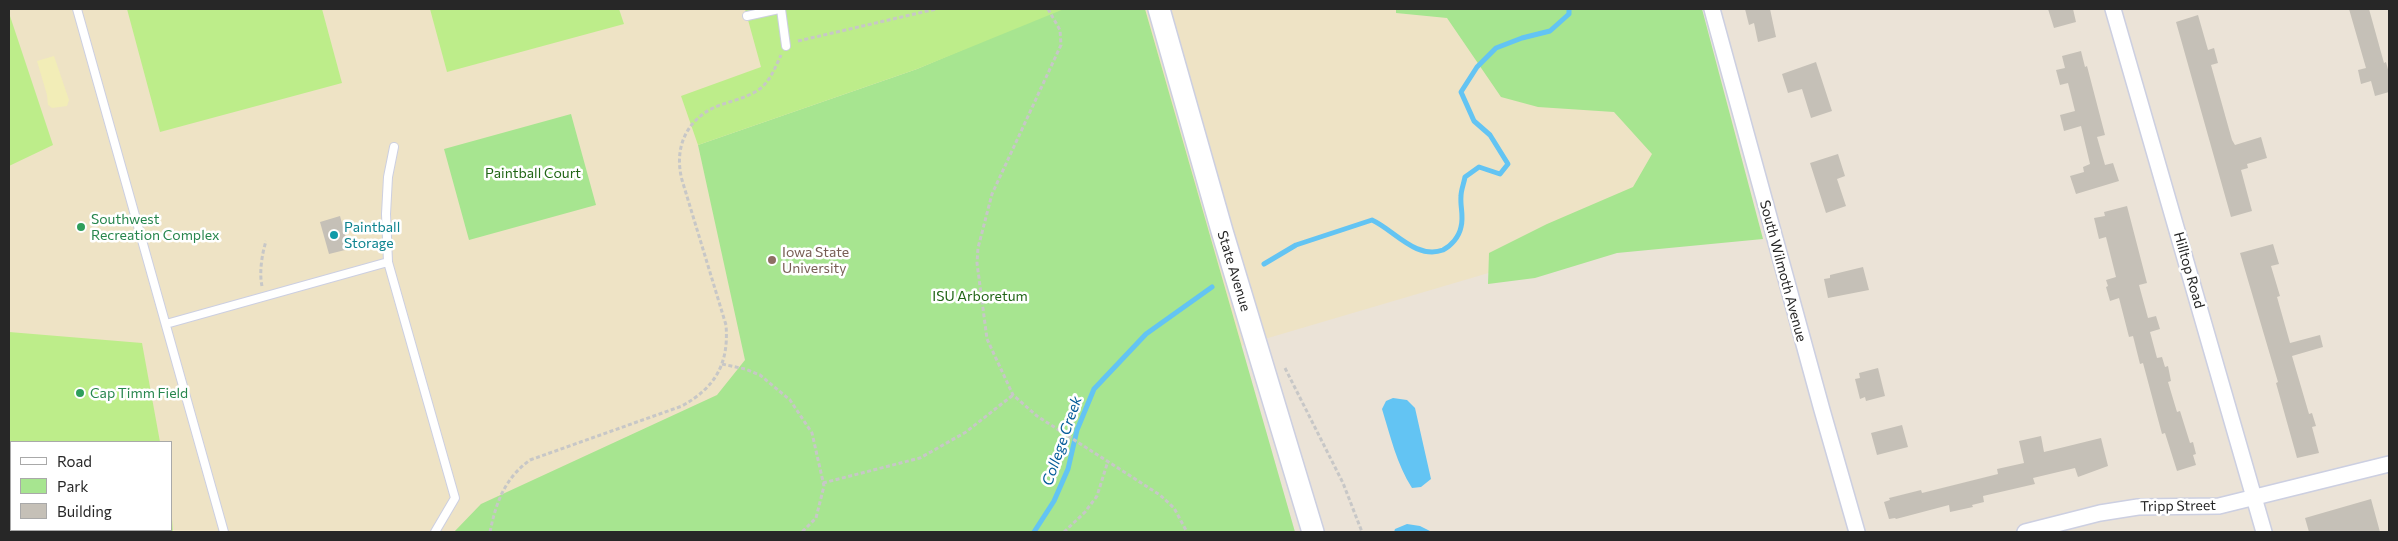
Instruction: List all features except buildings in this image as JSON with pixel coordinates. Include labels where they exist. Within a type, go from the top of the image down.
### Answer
[{"type":"street","name":"State Avenue","points":[[1159,9],[1222,231],[1313,532]]},
{"type":"street","name":"South Wilmoth Avenue","points":[[1712,9],[1803,344],[1858,532]]},
{"type":"street","name":"Hilltop Road","points":[[2113,9],[2264,532]]},
{"type":"street","name":"Tripp Street","points":[[2025,532],[2100,513],[2138,507],[2218,506],[2254,499],[2389,464]]},
{"type":"lane","points":[[77,9],[166,324],[184,396],[224,532]]},
{"type":"lane","points":[[747,16],[780,9],[786,46]]},
{"type":"lane","points":[[394,147],[388,177],[386,214],[388,262],[455,498],[435,532]]},
{"type":"lane","points":[[166,324],[388,262]]},
{"type":"path","points":[[490,532],[505,485],[526,463],[545,454],[682,406],[703,392],[718,373],[726,349],[726,324],[682,180],[678,156],[680,146],[690,126],[698,118],[716,107],[751,94],[761,88],[774,71],[786,46],[831,32],[936,9]]},
{"type":"path","points":[[1048,9],[1060,30],[1061,45],[992,194],[978,248],[976,262],[987,338],[1013,395],[1037,416],[1160,495],[1174,508],[1186,532]]},
{"type":"path","points":[[265,296],[259,272],[263,263],[266,241]]},
{"type":"path","points":[[722,364],[745,369],[760,376],[790,400],[812,433],[823,483],[816,518],[802,532]]},
{"type":"path","points":[[1284,365],[1343,483],[1362,532]]},
{"type":"path","points":[[823,483],[920,458],[966,432],[1013,395]]},
{"type":"path","points":[[1064,532],[1085,512],[1097,496],[1108,461]]},
{"type":"shaded area","name":"Iowa State University","points":[[9,9],[1701,9],[1746,197],[1241,346],[1295,532],[9,532]]},
{"type":"green space","points":[[127,9],[322,9],[342,83],[160,132]]},
{"type":"green space","points":[[430,9],[619,9],[624,24],[447,72]]},
{"type":"green space","points":[[745,9],[1064,9],[917,69],[698,145],[681,96],[761,67]]},
{"type":"green space","name":"ISU Arboretum","points":[[1059,9],[1145,9],[1295,532],[454,532],[481,504],[717,395],[745,360],[698,145],[917,69]]},
{"type":"green space","points":[[1396,9],[1702,9],[1763,239],[1617,253],[1535,278],[1488,284],[1489,253],[1547,224],[1633,187],[1652,154],[1614,112],[1538,107],[1501,97],[1447,18],[1396,13]]},
{"type":"green space","points":[[9,13],[53,145],[9,166]]},
{"type":"green space","name":"Paintball Court","points":[[571,114],[596,205],[469,240],[444,149]]},
{"type":"green space","name":"Cap Timm Field","points":[[9,332],[142,343],[160,441],[10,441],[10,531],[172,531],[172,518],[173,532],[9,532]]},
{"type":"sand","points":[[54,56],[69,100],[67,106],[52,108],[48,105],[37,61]]},
{"type":"water","points":[[1393,398],[1407,400],[1415,408],[1431,479],[1421,487],[1412,488],[1402,470],[1391,439],[1382,409],[1386,401]]},
{"type":"water","points":[[1407,524],[1420,526],[1432,532],[1394,532],[1395,529]]},
{"type":"waterway","name":"College Creek","points":[[1264,264],[1296,245],[1372,220],[1414,248],[1433,252],[1443,250],[1449,246],[1457,238],[1461,227],[1461,194],[1465,177],[1479,167],[1500,174],[1508,164],[1490,135],[1474,121],[1461,92],[1477,67],[1496,48],[1522,38],[1550,31],[1569,14],[1569,9]]},
{"type":"waterway","name":"College Creek","points":[[1034,532],[1054,501],[1068,469],[1077,430],[1094,389],[1146,334],[1212,287]]},
{"type":"place","name":"Southwest Recreation Complex","points":[[81,227]]},
{"type":"place","name":"Paintball Storage","points":[[334,235]]},
{"type":"place","name":"Iowa State University","points":[[772,260]]},
{"type":"place","name":"Cap Timm Field","points":[[80,393]]}]
